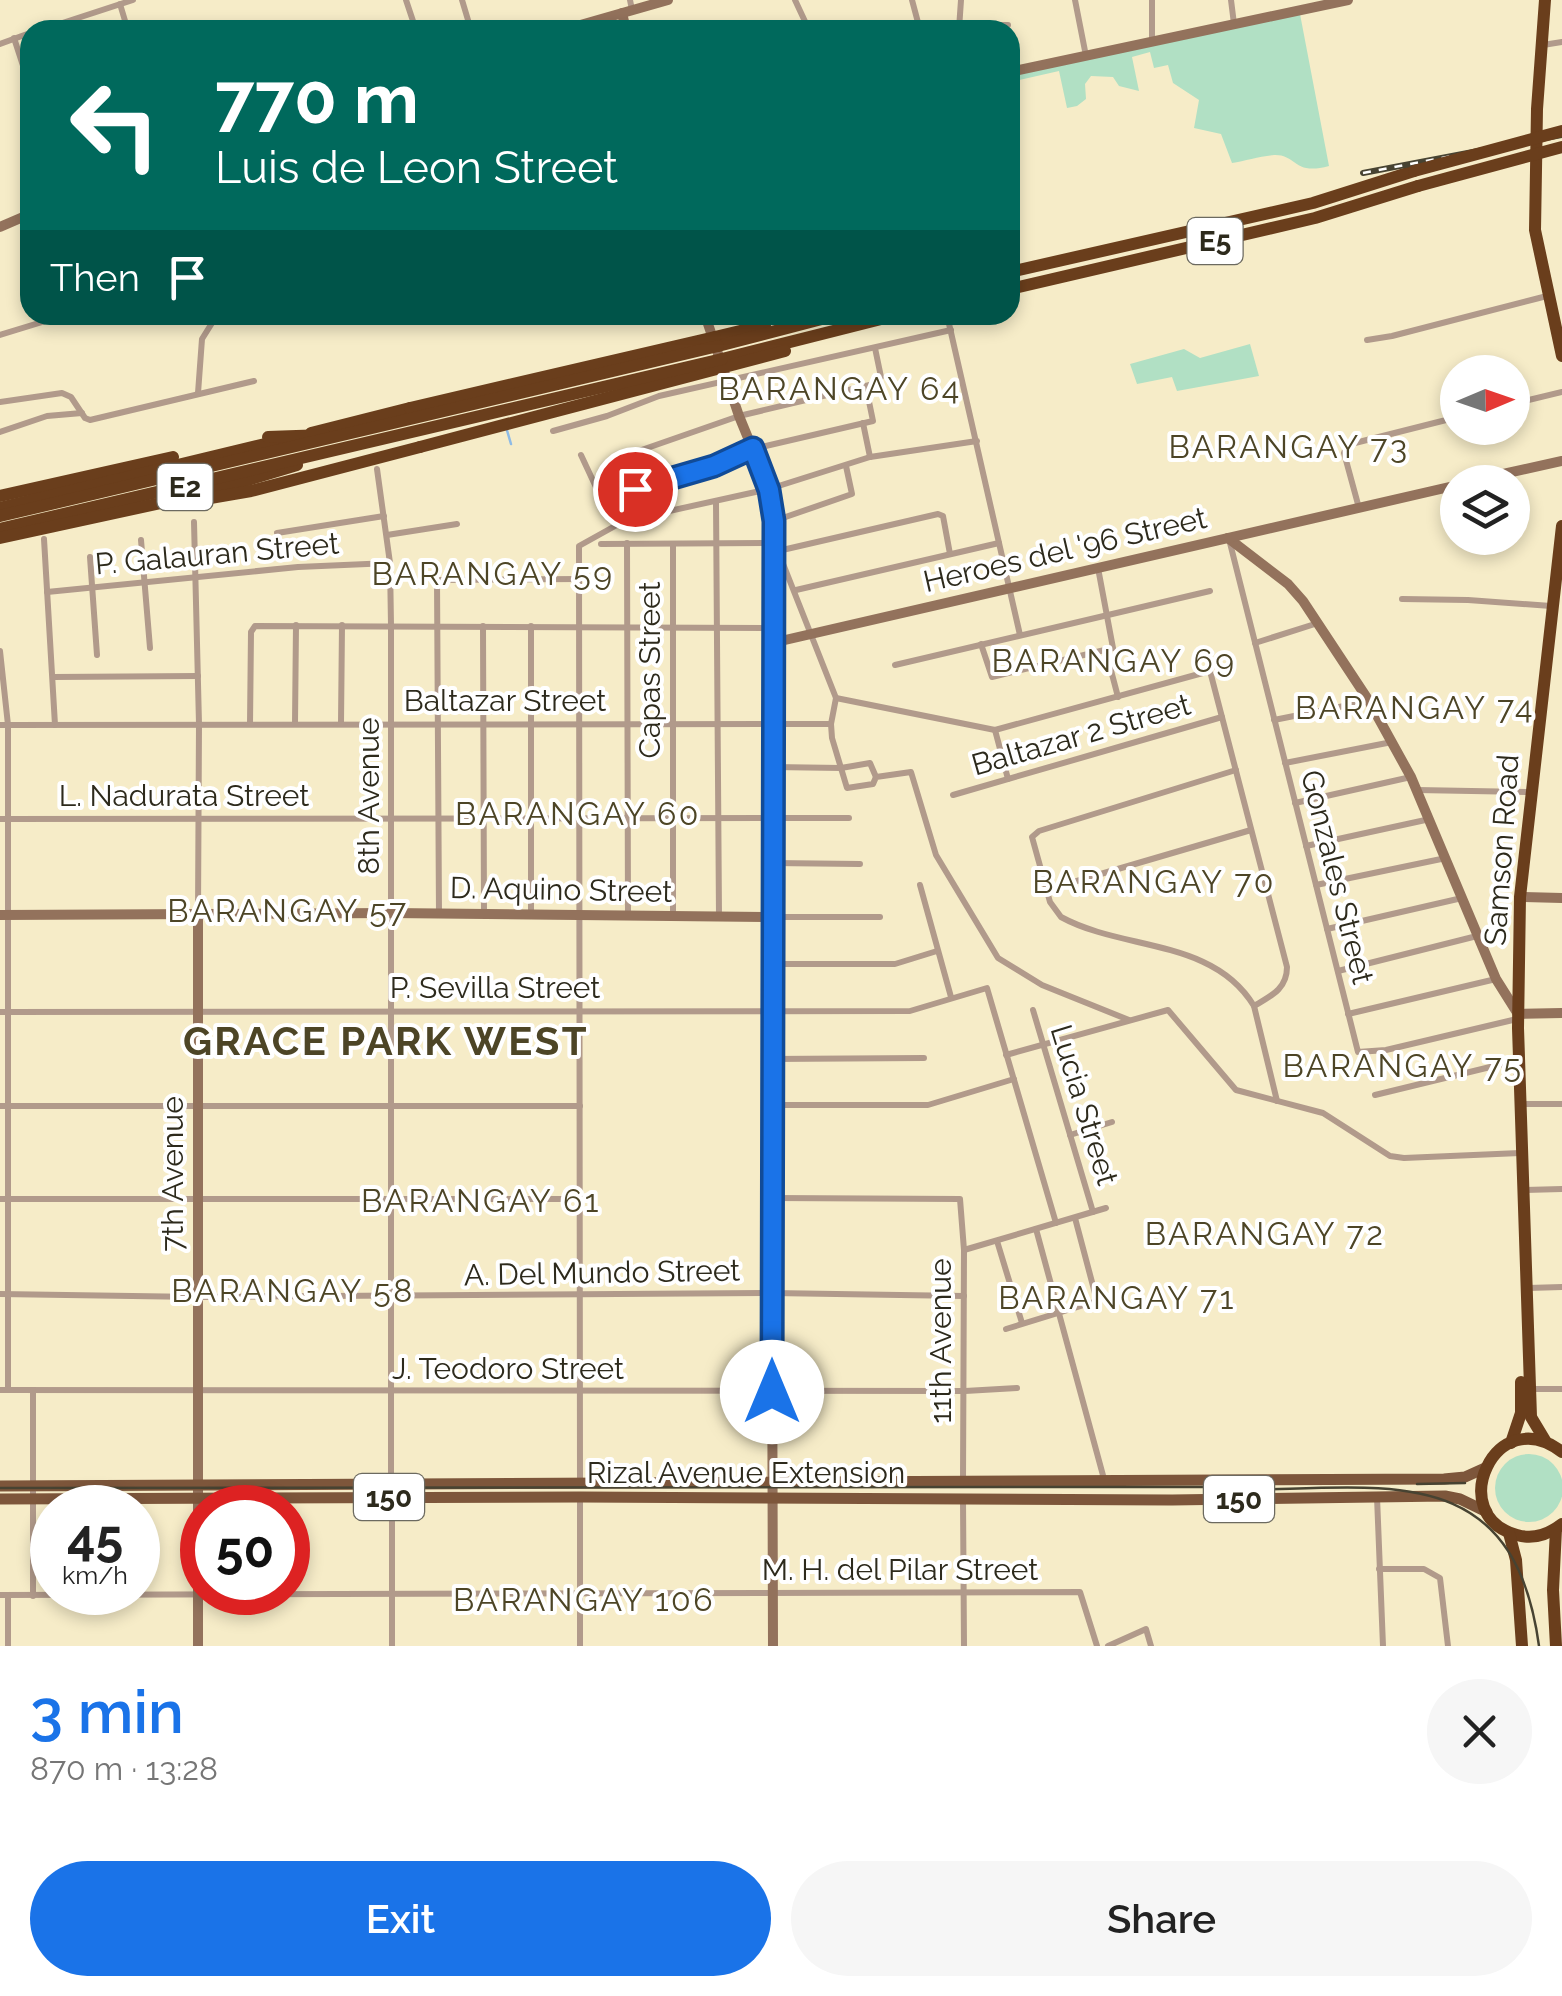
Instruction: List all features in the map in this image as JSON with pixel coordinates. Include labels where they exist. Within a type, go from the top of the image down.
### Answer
[{"type":"highway","points":[[1544,0],[1534,208],[1538,254],[1562,356]]},
{"type":"highway","name":"E5","points":[[1020,270],[1313,203],[1461,156],[1562,131]]},
{"type":"highway","name":"E5","points":[[1020,287],[1315,218],[1465,171],[1562,147]]},
{"type":"highway","points":[[2,507],[769,325]]},
{"type":"highway","points":[[3,533],[204,494],[368,437],[799,325]]},
{"type":"highway","points":[[2,507],[268,436],[368,437],[854,325]]},
{"type":"highway","points":[[3,533],[250,491],[630,394],[871,325]]},
{"type":"highway","name":"E2","points":[[2,507],[368,437]]},
{"type":"highway","points":[[2,507],[3,533]]},
{"type":"highway","name":"Samson Road","points":[[1546,1442],[1531,1418],[1518,1016],[1520,897],[1562,526]]},
{"type":"highway","name":"Samson Road","points":[[1511,1443],[1521,1413],[1519,1189],[1524,1184]]},
{"type":"highway","points":[[1556,1646],[1553,1590],[1559,1527],[1534,1537],[1510,1533],[1487,1512],[1481,1490],[1485,1468],[1496,1453],[1511,1443],[1527,1439],[1546,1442],[1562,1452]]},
{"type":"highway","points":[[1510,1533],[1516,1560],[1522,1646]]},
{"type":"main road","name":"Rizal Avenue Extension","points":[[310,1490],[580,1490],[773,1482],[1444,1480],[1465,1478],[1485,1468]]},
{"type":"main road","name":"Rizal Avenue Extension","points":[[0,1486],[30,1492]]},
{"type":"main road","name":"Rizal Avenue Extension","points":[[580,1490],[773,1499],[1454,1497],[1487,1512]]},
{"type":"main road","name":"Rizal Avenue Extension","points":[[0,1499],[30,1492]]},
{"type":"street","points":[[72,20],[133,0]]},
{"type":"street","points":[[593,20],[668,0]]},
{"type":"street","points":[[1075,0],[1086,56]]},
{"type":"street","points":[[1152,0],[1152,42]]},
{"type":"street","points":[[1231,0],[1234,24]]},
{"type":"street","points":[[1020,70],[1234,24],[1285,6],[1348,0]]},
{"type":"street","points":[[120,4],[125,20]]},
{"type":"street","points":[[0,44],[20,36]]},
{"type":"street","points":[[14,38],[20,52]]},
{"type":"street","points":[[1541,45],[1562,42]]},
{"type":"street","points":[[1367,340],[1548,295]]},
{"type":"street","points":[[0,335],[32,325]]},
{"type":"street","points":[[198,393],[202,339],[210,325]]},
{"type":"street","points":[[708,325],[769,490],[774,521],[774,1646]]},
{"type":"street","points":[[950,325],[1020,635]]},
{"type":"street","points":[[553,431],[659,396],[951,330]]},
{"type":"street","points":[[630,454],[739,416],[866,387],[880,380],[875,348]]},
{"type":"street","points":[[0,432],[47,416],[106,416],[254,382]]},
{"type":"street","points":[[635,489],[714,466],[753,448],[874,419],[866,387]]},
{"type":"street","points":[[1530,400],[1562,392]]},
{"type":"street","points":[[0,402],[62,393],[71,397],[83,415]]},
{"type":"street","points":[[1359,508],[1344,453],[1347,445],[1440,422]]},
{"type":"street","points":[[864,423],[870,457]]},
{"type":"street","points":[[580,1646],[579,546],[624,520],[769,490],[870,457],[977,441]]},
{"type":"street","points":[[580,456],[602,500],[624,520]]},
{"type":"street","points":[[1530,468],[1562,461]]},
{"type":"street","points":[[774,521],[852,494],[846,466]]},
{"type":"street","name":"8th Avenue","points":[[376,469],[390,562],[391,626],[392,1646]]},
{"type":"street","points":[[1228,538],[1440,489]]},
{"type":"street","points":[[716,502],[719,916]]},
{"type":"street","points":[[602,544],[716,544],[775,549],[938,514],[943,516],[950,554]]},
{"type":"street","points":[[277,534],[384,516]]},
{"type":"street","name":"7th Avenue","points":[[194,522],[199,724],[198,1485]]},
{"type":"street","points":[[387,535],[457,524]]},
{"type":"street","name":"Heroes del '96 Street","points":[[772,642],[1228,538],[1288,584],[1369,701],[1411,777],[1496,979],[1518,1016]]},
{"type":"street","name":"Gonzales Street","points":[[1228,538],[1360,1053],[1518,1016]]},
{"type":"street","points":[[44,539],[56,725]]},
{"type":"street","points":[[141,540],[150,648]]},
{"type":"street","points":[[627,543],[628,916]]},
{"type":"street","points":[[796,590],[998,543]]},
{"type":"street","name":"Capas Street","points":[[673,544],[674,916]]},
{"type":"street","points":[[772,767],[840,768],[870,764],[876,777],[873,784],[848,789],[840,768],[831,724],[836,698],[796,590],[775,549]]},
{"type":"street","points":[[90,558],[97,655]]},
{"type":"street","name":"P. Galauran Street","points":[[48,592],[298,567],[390,562]]},
{"type":"street","points":[[981,644],[992,677],[1114,646],[1098,568]]},
{"type":"street","points":[[438,914],[438,579],[579,580]]},
{"type":"street","points":[[895,665],[1210,590]]},
{"type":"street","points":[[1402,600],[1550,606]]},
{"type":"street","points":[[1255,642],[1318,623]]},
{"type":"street","points":[[294,724],[296,625]]},
{"type":"street","points":[[341,723],[342,625]]},
{"type":"street","points":[[483,626],[484,914]]},
{"type":"street","points":[[531,626],[532,915]]},
{"type":"street","points":[[250,724],[252,628],[772,628]]},
{"type":"street","points":[[0,652],[4,725],[4,1390]]},
{"type":"street","points":[[1108,659],[1118,697]]},
{"type":"street","points":[[836,698],[999,730],[1210,671],[1287,976],[1277,992],[1254,1006]]},
{"type":"street","points":[[52,677],[198,676]]},
{"type":"street","points":[[1274,720],[1369,701]]},
{"type":"street","name":"Baltazar 2 Street","points":[[952,796],[1222,717]]},
{"type":"street","name":"Baltazar Street","points":[[4,725],[831,724]]},
{"type":"street","points":[[999,730],[1008,779]]},
{"type":"street","points":[[1285,763],[1392,742]]},
{"type":"street","points":[[1236,770],[1034,834],[1034,846],[1054,910],[1070,922],[1194,958],[1234,982],[1254,1006],[1277,1101]]},
{"type":"street","points":[[876,777],[908,771],[912,774],[936,855],[998,958],[1042,985],[1129,1020]]},
{"type":"street","points":[[1296,803],[1411,777]]},
{"type":"street","points":[[1417,790],[1530,792]]},
{"type":"street","name":"L. Nadurata Street","points":[[4,819],[848,818]]},
{"type":"street","points":[[1306,846],[1430,819]]},
{"type":"street","points":[[1046,890],[1252,830]]},
{"type":"street","points":[[1316,885],[1446,858]]},
{"type":"street","points":[[772,863],[860,864]]},
{"type":"street","points":[[920,884],[951,997]]},
{"type":"street","points":[[1520,897],[1562,898]]},
{"type":"street","points":[[1327,928],[1463,898]]},
{"type":"street","name":"D. Aquino Street","points":[[4,915],[880,917]]},
{"type":"street","points":[[1338,971],[1479,936]]},
{"type":"street","points":[[772,964],[895,964],[937,952]]},
{"type":"street","points":[[1348,1014],[1496,979]]},
{"type":"street","name":"P. Sevilla Street","points":[[4,1012],[910,1011],[986,988],[1006,1055]]},
{"type":"street","name":"Lucia Street","points":[[1032,1010],[1093,1212]]},
{"type":"street","points":[[1056,1223],[1006,1055],[1162,1010],[1173,1012],[1236,1090],[1330,1115],[1396,1157],[1521,1153]]},
{"type":"street","points":[[1518,1016],[1562,1013]]},
{"type":"street","points":[[772,1059],[924,1058]]},
{"type":"street","points":[[1375,1095],[1519,1060]]},
{"type":"street","points":[[772,1105],[928,1105],[1014,1079]]},
{"type":"street","points":[[1520,1104],[1562,1104]]},
{"type":"street","points":[[4,1106],[580,1106]]},
{"type":"street","points":[[1070,1134],[1112,1122]]},
{"type":"street","points":[[1524,1184],[1562,1190]]},
{"type":"street","name":"11th Avenue","points":[[772,1198],[960,1200],[964,1250],[963,1482]]},
{"type":"street","points":[[4,1199],[580,1199]]},
{"type":"street","points":[[964,1250],[1106,1208]]},
{"type":"street","name":"Lucia Street","points":[[1006,1329],[1092,1304],[1097,1297],[1075,1218]]},
{"type":"street","points":[[1036,1229],[1104,1480]]},
{"type":"street","points":[[997,1241],[1022,1323]]},
{"type":"street","points":[[1528,1288],[1562,1287]]},
{"type":"street","name":"A. Del Mundo Street","points":[[4,1294],[964,1296]]},
{"type":"street","name":"J. Teodoro Street","points":[[4,1390],[772,1392],[1017,1388]]},
{"type":"street","points":[[1530,1390],[1562,1389]]},
{"type":"street","points":[[31,1485],[33,1390]]},
{"type":"street","points":[[1376,1496],[1383,1646]]},
{"type":"street","points":[[963,1499],[964,1646]]},
{"type":"street","points":[[1379,1569],[1424,1568],[1440,1578],[1448,1646]]},
{"type":"street","name":"M. H. del Pilar Street","points":[[310,1594],[1080,1592],[1097,1646]]},
{"type":"street","points":[[4,1596],[8,1646]]},
{"type":"street","name":"M. H. del Pilar Street","points":[[4,1596],[30,1596]]},
{"type":"street","name":"7th Avenue","points":[[198,1615],[198,1646]]},
{"type":"street","points":[[1108,1646],[1146,1629],[1150,1646]]},
{"type":"green space","points":[[1300,14],[1329,166],[1302,167],[1274,155],[1232,163],[1221,134],[1194,128],[1199,100],[1173,83],[1168,65],[1154,68],[1150,52],[1132,57],[1139,91],[1119,86],[1113,77],[1091,76],[1085,84],[1086,99],[1067,108],[1059,71],[1020,80],[1020,72]]},
{"type":"green space","points":[[1250,344],[1259,376],[1177,391],[1172,377],[1137,384],[1130,364],[1184,349],[1200,358]]},
{"type":"green space","points":[[1529,1454],[1542,1456],[1553,1464],[1561,1475],[1561,1501],[1553,1512],[1542,1520],[1529,1522],[1516,1520],[1505,1512],[1497,1501],[1495,1488],[1497,1475],[1505,1464],[1516,1456]]},
{"type":"waterway","points":[[506,427],[511,444]]},
{"type":"tram line","points":[[1417,1484],[1465,1483]]},
{"type":"tram line","points":[[0,1488],[1393,1489],[1436,1498],[1472,1514],[1502,1543],[1525,1586],[1539,1646]]},
{"type":"railway","points":[[1363,173],[1562,135]]},
{"type":"district","name":"BARANGAY 64","points":[[840,389]]},
{"type":"district","name":"BARANGAY 73","points":[[1289,447]]},
{"type":"district","name":"BARANGAY 59","points":[[493,574]]},
{"type":"district","name":"BARANGAY 69","points":[[1114,661]]},
{"type":"district","name":"BARANGAY 74","points":[[1415,708]]},
{"type":"district","name":"BARANGAY 60","points":[[578,814]]},
{"type":"district","name":"BARANGAY 70","points":[[1154,882]]},
{"type":"district","name":"BARANGAY 57","points":[[288,911]]},
{"type":"district","name":"GRACE PARK WEST","points":[[386,1041]]},
{"type":"district","name":"BARANGAY 75","points":[[1403,1066]]},
{"type":"district","name":"BARANGAY 61","points":[[481,1201]]},
{"type":"district","name":"BARANGAY 72","points":[[1265,1234]]},
{"type":"district","name":"BARANGAY 58","points":[[293,1291]]},
{"type":"district","name":"BARANGAY 71","points":[[1117,1298]]},
{"type":"district","name":"BARANGAY 106","points":[[584,1600]]},
{"type":"route","points":[[635,489],[714,466],[753,448],[769,490],[774,521],[772,1392]]}]
